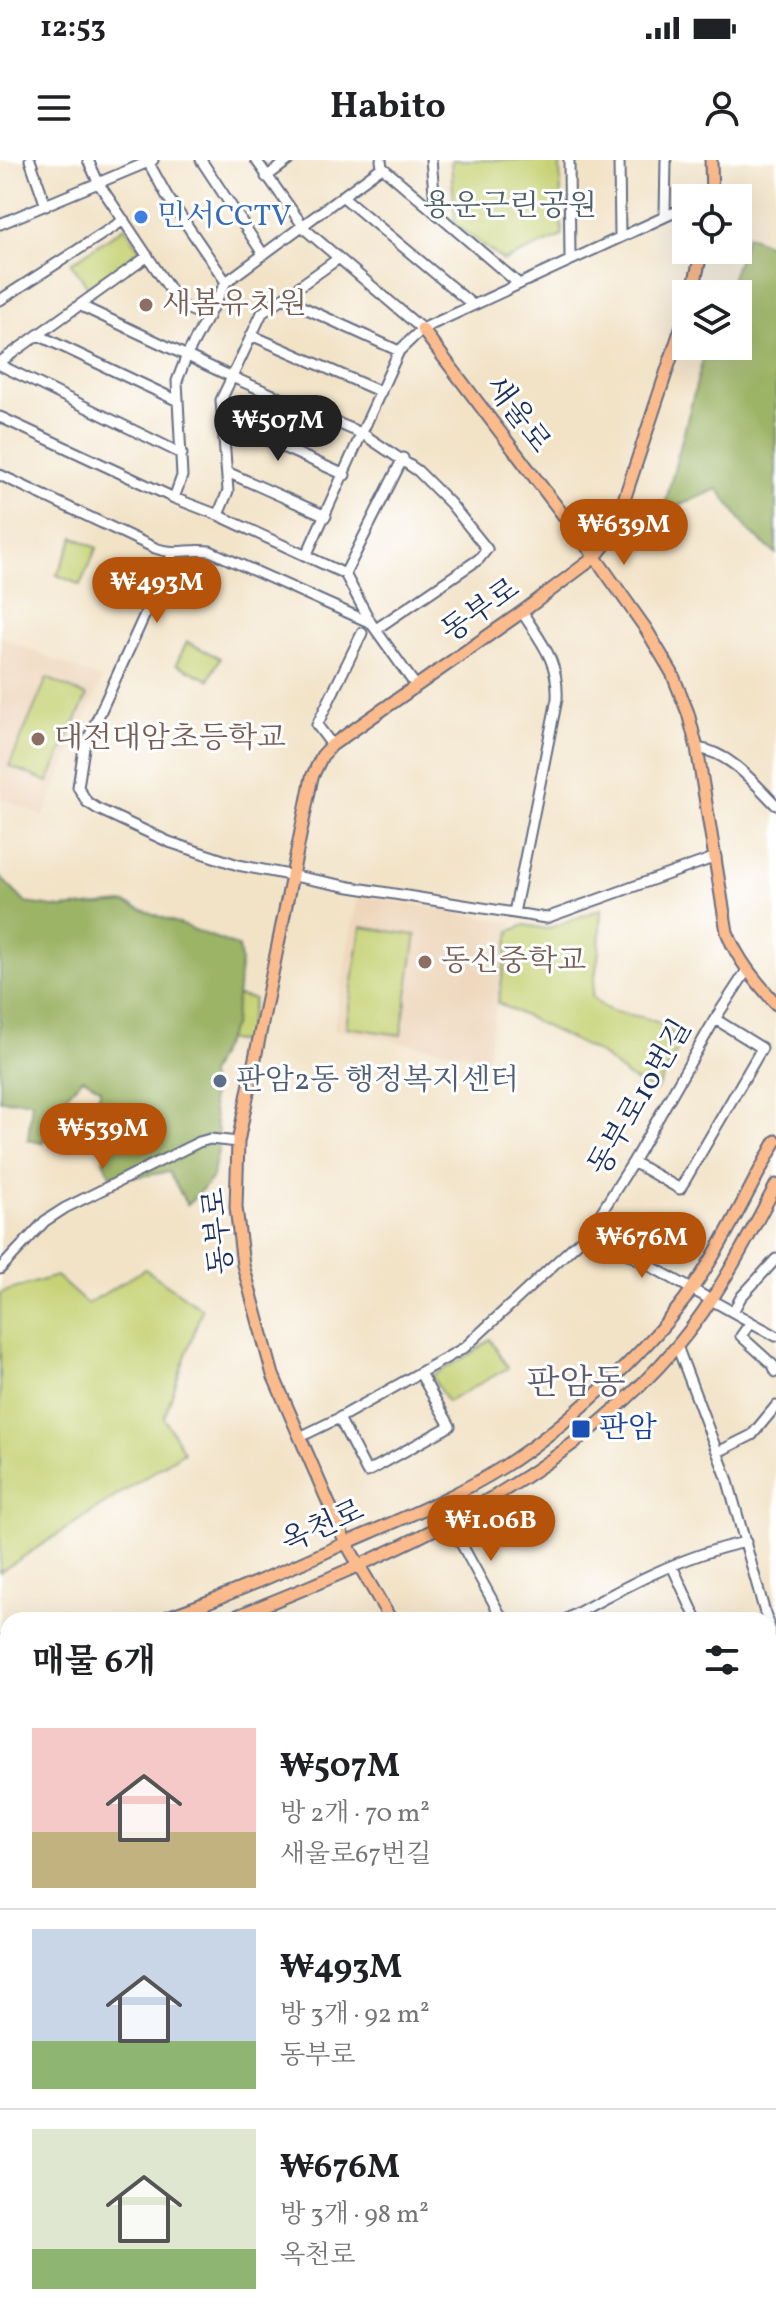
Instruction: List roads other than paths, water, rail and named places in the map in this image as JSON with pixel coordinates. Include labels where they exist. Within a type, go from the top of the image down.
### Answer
[{"type":"main road","points":[[711,160],[712,184]]},
{"type":"main road","name":"새울로","points":[[422,329],[595,557],[646,629],[672,673],[688,713],[697,748],[727,932],[747,970],[776,1004]]},
{"type":"main road","name":"동부로","points":[[386,1612],[346,1543],[273,1375],[243,1265],[236,1207],[238,1142],[312,777],[322,756],[332,745],[595,557],[612,536],[672,355]]},
{"type":"main road","name":"옥천로","points":[[180,1612],[252,1585],[447,1498],[503,1467],[565,1422],[619,1371],[691,1289],[710,1261],[776,1141]]},
{"type":"main road","name":"옥천로","points":[[247,1612],[450,1523],[497,1497],[551,1461],[619,1405],[677,1346],[711,1301],[776,1185]]},
{"type":"street","points":[[30,160],[46,206]]},
{"type":"street","points":[[88,160],[99,184],[181,306],[208,317]]},
{"type":"street","points":[[201,160],[263,254]]},
{"type":"street","name":"새울로","points":[[256,160],[302,225],[422,329]]},
{"type":"street","points":[[266,177],[289,160]]},
{"type":"street","points":[[431,160],[436,213]]},
{"type":"street","points":[[569,160],[570,260]]},
{"type":"street","points":[[619,160],[620,236]]},
{"type":"street","points":[[665,215],[666,160]]},
{"type":"street","points":[[0,224],[149,161],[167,196],[226,282]]},
{"type":"street","points":[[174,498],[182,476],[177,381],[187,355],[226,282],[382,164],[519,284]]},
{"type":"street","points":[[342,196],[473,305]]},
{"type":"street","points":[[306,556],[399,351],[422,329],[672,212]]},
{"type":"street","points":[[0,300],[124,220]]},
{"type":"street","points":[[148,256],[0,363],[182,454]]},
{"type":"street","points":[[218,515],[228,491],[221,400],[251,335],[262,313],[339,258]]},
{"type":"street","points":[[283,298],[399,351]]},
{"type":"street","points":[[79,305],[363,434],[403,458],[450,503],[487,549],[479,559],[374,626]]},
{"type":"street","points":[[38,335],[176,400]]},
{"type":"street","points":[[251,335],[381,392]]},
{"type":"street","points":[[0,417],[345,574],[374,626],[416,686]]},
{"type":"street","points":[[224,421],[345,475]]},
{"type":"street","points":[[345,574],[403,458]]},
{"type":"street","points":[[227,472],[326,516]]},
{"type":"street","points":[[0,475],[110,529],[172,555],[191,549],[210,551],[374,626]]},
{"type":"street","points":[[172,555],[112,682],[80,763],[78,787],[87,802],[169,842],[238,865],[546,918],[716,857]]},
{"type":"street","points":[[514,913],[557,699],[558,677],[551,657],[522,612]]},
{"type":"street","points":[[332,745],[317,725],[362,633]]},
{"type":"street","points":[[697,748],[709,750],[740,769],[776,805]]},
{"type":"street","name":"동부로10번길","points":[[300,1437],[464,1348],[589,1232],[747,970]]},
{"type":"street","points":[[633,1162],[680,1189],[762,1048],[715,1019]]},
{"type":"street","points":[[0,1269],[45,1221],[65,1208],[199,1142],[210,1139],[238,1142]]},
{"type":"street","points":[[589,1232],[776,1336]]},
{"type":"street","points":[[733,1312],[741,1297],[776,1259]]},
{"type":"street","points":[[751,1322],[741,1336],[773,1365],[776,1372]]},
{"type":"street","points":[[677,1346],[718,1452],[766,1612]]},
{"type":"street","points":[[339,1418],[367,1472],[450,1426],[420,1373]]},
{"type":"street","points":[[718,1452],[752,1435],[776,1406]]},
{"type":"street","points":[[450,1523],[499,1612]]},
{"type":"street","points":[[581,1612],[672,1566],[719,1548],[746,1542]]},
{"type":"street","points":[[672,1566],[693,1612]]},
{"type":"street","points":[[259,1607],[261,1612]]},
{"type":"place","name":"민서CCTV","points":[[141,217]]},
{"type":"place","name":"새봄유치원","points":[[146,305]]},
{"type":"place","name":"대전대암초등학교","points":[[38,739]]},
{"type":"place","name":"동신중학교","points":[[425,962]]},
{"type":"place","name":"판암2동 행정복지센터","points":[[220,1081]]},
{"type":"place","name":"판암","points":[[581,1429]]},
{"type":"district","name":"판암동","points":[[576,1384]]},
{"type":"park label","name":"용운근린공원","points":[[510,207]]}]
